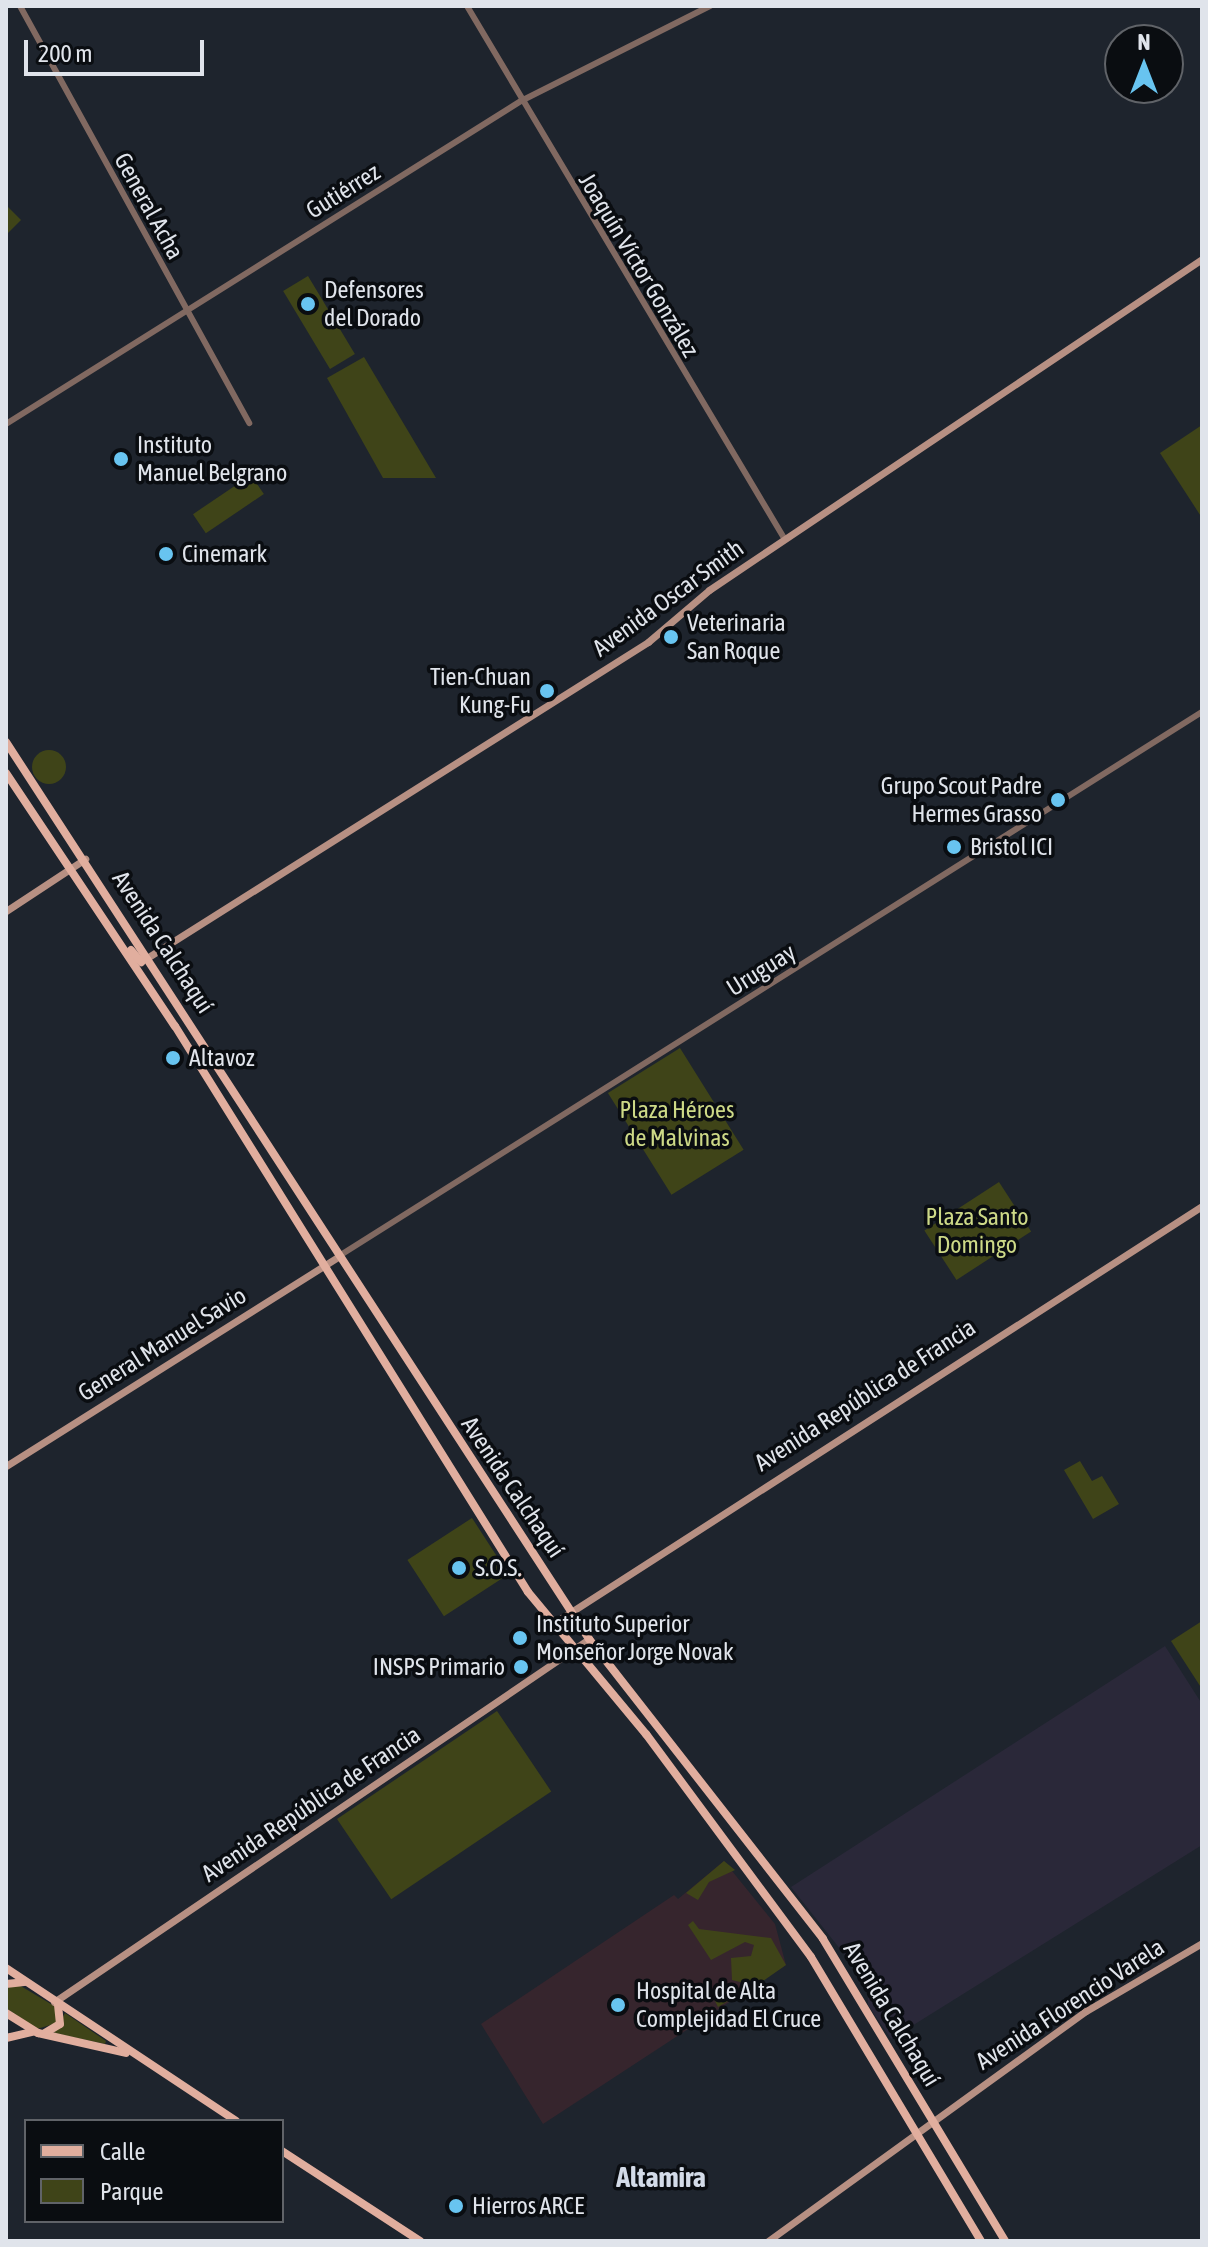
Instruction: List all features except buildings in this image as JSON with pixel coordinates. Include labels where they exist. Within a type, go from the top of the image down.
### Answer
[{"type":"main road","name":"Avenida Oscar Smith","points":[[146,959],[648,642],[784,538],[1202,259]]},
{"type":"main road","name":"Avenida Calchaquí","points":[[6,742],[85,859],[146,959],[589,1639],[823,1939],[1005,2241]]},
{"type":"main road","name":"Avenida Calchaquí","points":[[6,775],[97,905],[322,1266],[554,1623],[577,1648],[811,1957],[920,2131],[981,2241]]},
{"type":"main road","points":[[54,840],[66,831]]},
{"type":"main road","points":[[6,911],[85,859]]},
{"type":"main road","points":[[97,905],[146,959]]},
{"type":"main road","name":"Avenida República de Francia","points":[[554,1623],[569,1608],[1202,1206]]},
{"type":"main road","name":"General Manuel Savio","points":[[6,1466],[339,1256]]},
{"type":"main road","name":"Avenida República de Francia","points":[[56,2003],[589,1639]]},
{"type":"main road","name":"Avenida Florencio Varela","points":[[768,2241],[1086,2011],[1202,1943]]},
{"type":"main road","points":[[6,1968],[24,1983],[233,2119]]},
{"type":"main road","points":[[6,1984],[24,1983]]},
{"type":"main road","points":[[6,2038],[40,2033],[60,2024],[56,2003]]},
{"type":"main road","points":[[6,2013],[40,2033],[146,2061]]},
{"type":"main road","points":[[284,2152],[420,2241]]},
{"type":"street","name":"General Acha","points":[[20,6],[249,423]]},
{"type":"street","name":"Joaquín Víctor González","points":[[467,6],[784,538]]},
{"type":"street","name":"Gutiérrez","points":[[6,424],[521,101],[710,6]]},
{"type":"street","name":"Uruguay","points":[[339,1256],[1202,712]]},
{"type":"shaded area","points":[[1165,1646],[1202,1704],[1202,1845],[891,2039],[868,2005],[867,1983],[791,1887]]},
{"type":"shaded area","name":"Hospital de Alta Complejidad El Cruce","points":[[724,1861],[775,1924],[786,1965],[543,2124],[481,2024],[674,1895],[678,1899]]},
{"type":"green space","points":[[6,205],[21,220],[6,235]]},
{"type":"green space","name":"Defensores del Dorado","points":[[308,276],[355,354],[330,369],[283,291]]},
{"type":"green space","points":[[364,357],[436,478],[383,478],[327,378]]},
{"type":"green space","points":[[1202,425],[1202,518],[1160,453]]},
{"type":"green space","points":[[251,475],[264,494],[206,533],[193,514]]},
{"type":"green space","points":[[49,750],[61,755],[66,767],[61,779],[49,784],[37,779],[32,767],[37,755]]},
{"type":"green space","name":"Plaza Héroes de Malvinas","points":[[680,1048],[744,1150],[672,1195],[608,1093]]},
{"type":"green space","name":"Plaza Santo Domingo","points":[[999,1182],[1031,1231],[956,1280],[924,1230]]},
{"type":"green space","points":[[1080,1461],[1092,1481],[1102,1476],[1119,1504],[1093,1519],[1064,1470]]},
{"type":"green space","name":"S.O.S.","points":[[472,1518],[508,1574],[444,1616],[407,1560]]},
{"type":"green space","points":[[1202,1621],[1202,1689],[1171,1641]]},
{"type":"green space","points":[[497,1711],[551,1791],[391,1899],[337,1819]]},
{"type":"green space","points":[[724,1861],[735,1870],[709,1882],[698,1900],[686,1893]]},
{"type":"green space","points":[[693,1921],[699,1929],[771,1938],[786,1965],[756,1986],[732,1980],[731,1958],[751,1956],[754,1945],[745,1942],[711,1960],[688,1925]]},
{"type":"green space","points":[[19,1985],[56,2007],[57,2023],[37,2029],[6,2008],[6,1988]]},
{"type":"green space","points":[[729,1988],[745,1991],[718,2007],[714,1999]]},
{"type":"green space","points":[[65,2013],[106,2041],[105,2044],[54,2033]]},
{"type":"place","name":"Defensores del Dorado","points":[[308,304]]},
{"type":"place","name":"Instituto Manuel Belgrano","points":[[121,459]]},
{"type":"place","name":"Cinemark","points":[[166,554]]},
{"type":"place","name":"Veterinaria San Roque","points":[[671,637]]},
{"type":"place","name":"Tien-Chuan Kung-Fu","points":[[547,691]]},
{"type":"place","name":"Grupo Scout Padre Hermes Grasso","points":[[1058,800]]},
{"type":"place","name":"Bristol ICI","points":[[954,847]]},
{"type":"place","name":"Altavoz","points":[[173,1058]]},
{"type":"place","name":"S.O.S.","points":[[459,1568]]},
{"type":"place","name":"Instituto Superior Monseñor Jorge Novak","points":[[520,1638]]},
{"type":"place","name":"INSPS Primario","points":[[521,1667]]},
{"type":"place","name":"Hospital de Alta Complejidad El Cruce","points":[[618,2005]]},
{"type":"place","name":"Hierros ARCE","points":[[456,2206]]},
{"type":"district","name":"Altamira","points":[[661,2177]]}]
